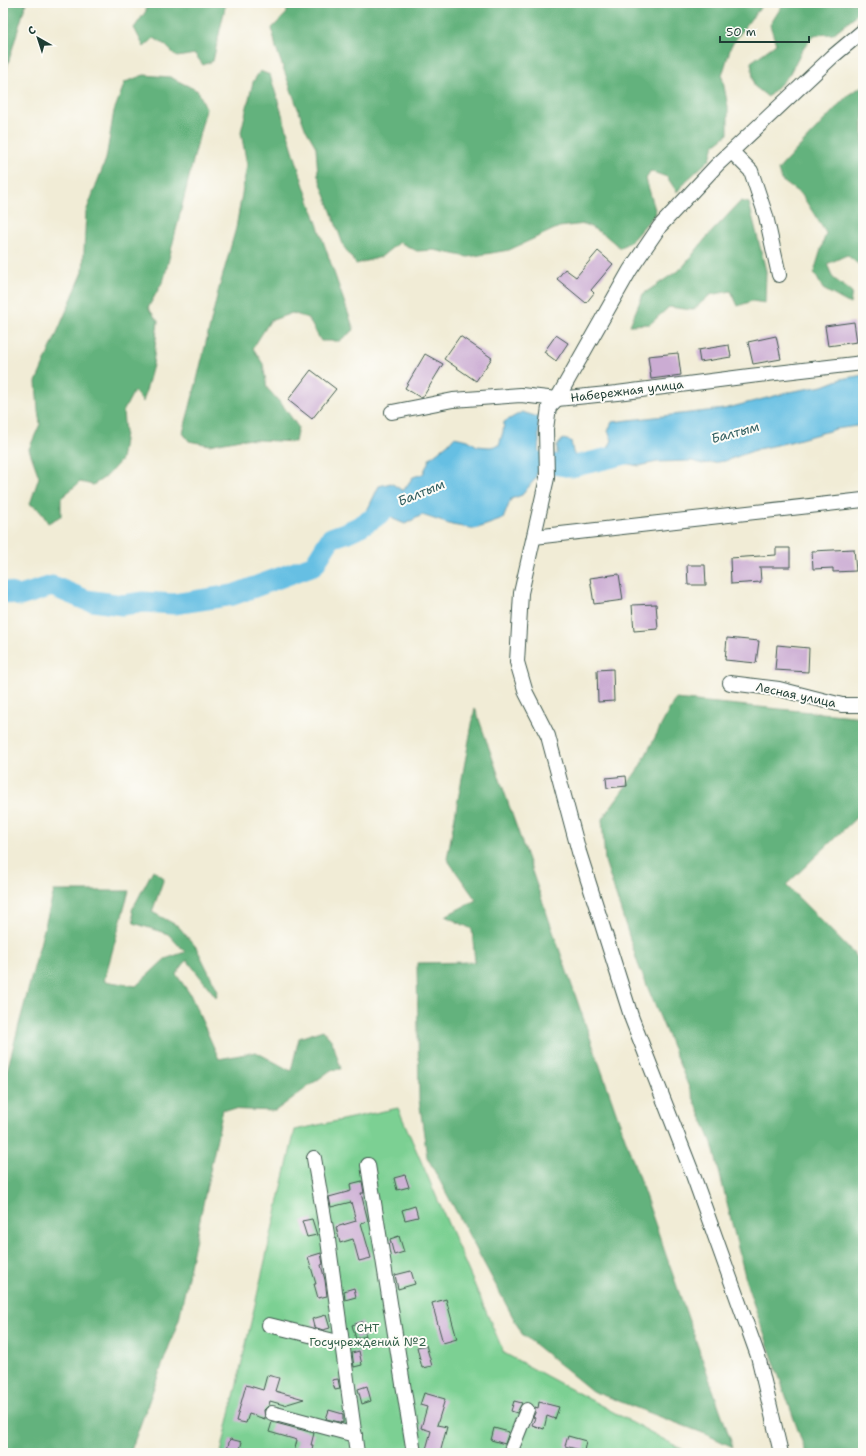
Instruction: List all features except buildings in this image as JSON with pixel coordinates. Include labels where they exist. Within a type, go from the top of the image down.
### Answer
[{"type":"street","points":[[781,1453],[758,1356],[693,1175],[632,1019],[579,852],[548,736],[526,693],[517,662],[521,593],[548,478],[546,429],[549,407],[557,399],[630,270],[660,226],[717,165],[832,57],[863,31]]},
{"type":"street","points":[[732,152],[751,171],[766,216],[779,275]]},
{"type":"street","name":"Набережная улица","points":[[392,412],[453,400],[521,395],[557,399],[863,363]]},
{"type":"street","points":[[534,537],[863,500]]},
{"type":"street","name":"Лесная улица","points":[[730,683],[778,689],[842,705],[863,705]]},
{"type":"street","points":[[314,1158],[328,1240],[358,1453]]},
{"type":"street","points":[[368,1165],[414,1453]]},
{"type":"street","points":[[269,1325],[342,1343]]},
{"type":"street","points":[[510,1453],[527,1410]]},
{"type":"street","points":[[272,1413],[355,1435]]},
{"type":"green space","points":[[3,3],[26,3],[3,80]]},
{"type":"green space","points":[[146,3],[226,3],[213,61],[203,65],[195,54],[177,57],[165,45],[154,38],[144,47],[134,28],[146,11]]},
{"type":"green space","points":[[287,3],[762,3],[763,5],[731,46],[722,76],[728,107],[728,134],[714,145],[710,159],[686,181],[677,192],[667,177],[650,171],[646,179],[656,213],[631,241],[620,248],[605,235],[585,224],[559,227],[509,250],[468,257],[434,250],[417,251],[399,242],[381,257],[356,264],[344,247],[318,175],[316,147],[305,128],[276,48],[272,28],[287,13]]},
{"type":"green space","points":[[787,3],[863,4],[856,15],[833,34],[814,35],[801,52],[789,75],[768,97],[754,86],[751,62],[776,44],[770,25],[780,9]]},
{"type":"green space","points":[[260,71],[270,75],[304,186],[354,330],[339,341],[321,341],[308,318],[292,313],[270,321],[253,348],[263,364],[267,388],[284,407],[298,427],[295,442],[240,439],[209,445],[189,441],[183,433],[218,292],[236,228],[247,165],[241,132],[253,82]]},
{"type":"green space","points":[[144,75],[170,77],[198,91],[206,108],[164,279],[148,308],[158,321],[153,365],[143,402],[134,391],[123,412],[125,433],[121,460],[107,476],[93,485],[80,482],[61,498],[61,516],[48,523],[40,510],[30,504],[39,477],[29,449],[40,424],[36,382],[83,272],[86,212],[106,159],[114,111],[125,82]]},
{"type":"green space","points":[[863,86],[863,268],[847,255],[827,264],[833,278],[852,292],[850,304],[823,289],[814,272],[826,233],[802,195],[781,180],[778,170],[848,95]]},
{"type":"green space","points":[[741,201],[749,203],[766,271],[765,303],[752,301],[738,306],[731,291],[710,295],[693,310],[669,307],[650,324],[630,325],[643,294],[682,268],[706,238]]},
{"type":"green space","points":[[675,699],[863,717],[863,811],[786,885],[863,963],[863,1453],[806,1453],[748,1288],[712,1143],[638,964],[605,861],[602,819],[639,768]]},
{"type":"green space","points":[[475,708],[733,1447],[703,1433],[592,1391],[522,1334],[427,1157],[419,1099],[417,963],[475,962],[472,929],[445,916],[476,900],[447,859]]},
{"type":"green space","points":[[153,870],[164,878],[152,912],[178,926],[196,947],[218,991],[216,997],[187,960],[176,974],[190,994],[219,1059],[256,1052],[291,1071],[299,1038],[323,1030],[332,1041],[341,1069],[331,1070],[275,1111],[223,1109],[179,1319],[130,1453],[3,1453],[3,1086],[54,891],[129,891],[104,981],[136,986],[165,959],[185,952],[168,934],[134,923],[132,910]]},
{"type":"green space","name":"СНТ Госучреждений №2","points":[[398,1108],[504,1353],[689,1453],[221,1453],[295,1130]]},
{"type":"water","points":[[863,375],[863,425],[836,429],[758,449],[725,461],[702,464],[692,461],[657,462],[639,466],[619,462],[608,462],[605,455],[612,440],[608,431],[612,422],[724,409],[794,391],[823,386],[841,379]]},
{"type":"water","points":[[522,412],[538,417],[539,441],[536,478],[522,495],[511,499],[503,519],[475,529],[452,525],[422,515],[405,524],[393,519],[388,514],[377,521],[370,529],[361,523],[379,486],[391,483],[403,491],[413,477],[423,474],[430,458],[448,444],[454,437],[468,440],[477,446],[490,447],[499,445],[504,422]]},
{"type":"water","points":[[563,439],[571,441],[573,452],[578,463],[574,471],[561,471],[557,463],[557,446]]},
{"type":"waterway","name":"Балтым","points":[[508,464],[527,460],[571,467],[634,452]]},
{"type":"waterway","name":"Балтым","points":[[3,591],[20,596],[52,586],[86,600],[122,605],[143,602],[174,604],[233,595],[314,565],[331,538],[360,526],[386,509]]}]
